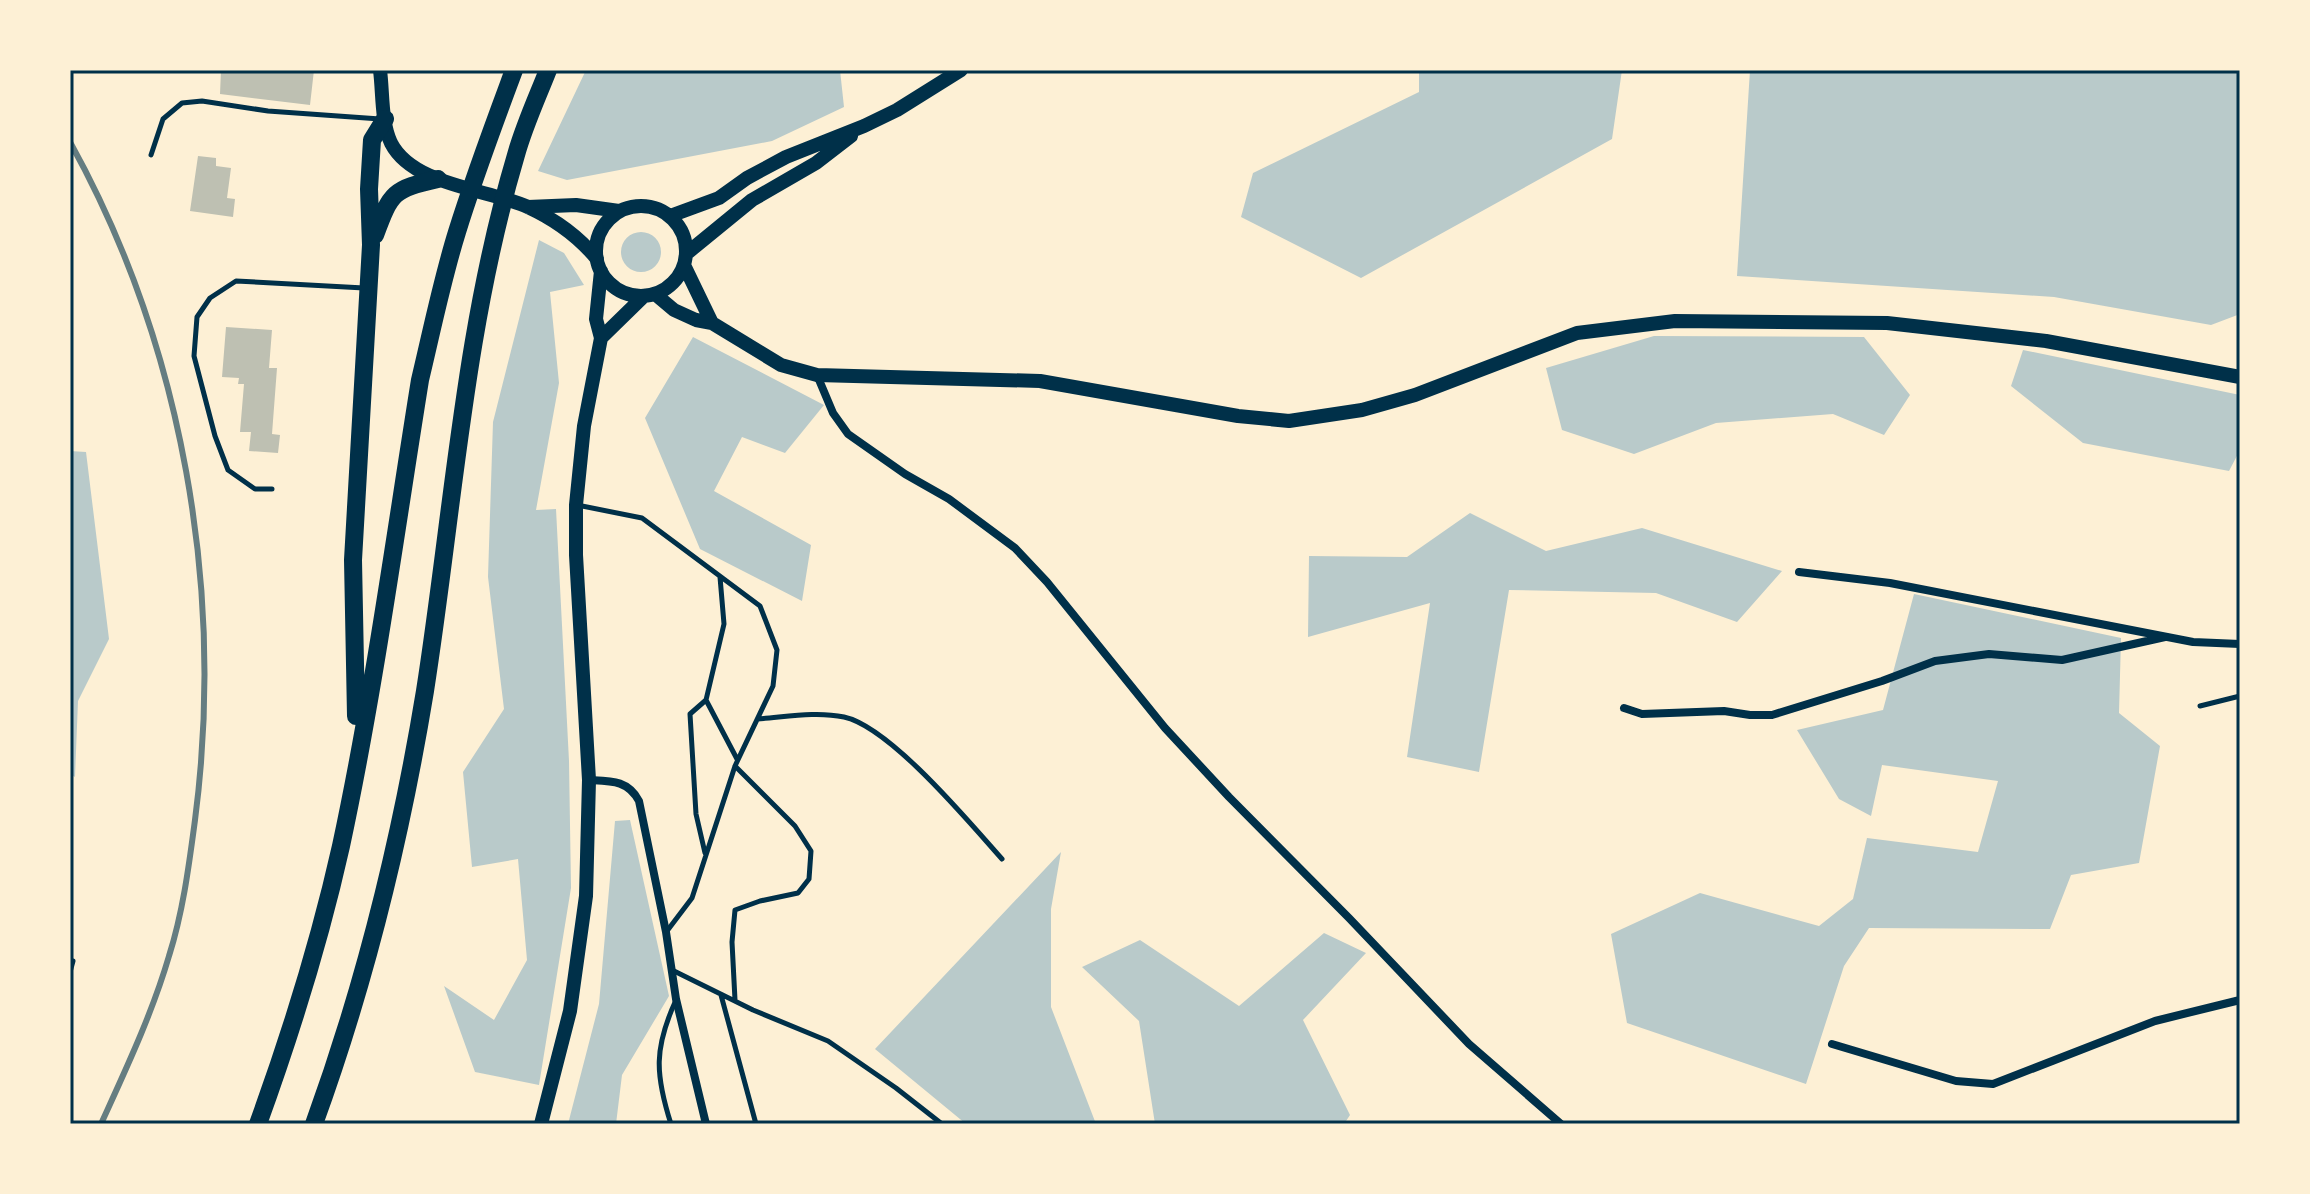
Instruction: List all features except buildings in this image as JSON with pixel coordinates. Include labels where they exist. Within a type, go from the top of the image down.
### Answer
[{"type":"highway","points":[[258,1124],[316,944],[340,847],[427,352],[456,235],[514,70]]},
{"type":"highway","points":[[314,1124],[361,982],[394,844],[419,719],[462,420],[489,259],[516,152],[548,70]]},
{"type":"highway","points":[[357,763],[353,560],[371,245],[369,189],[372,140],[385,119]]},
{"type":"highway","points":[[371,245],[386,207],[396,193],[408,185],[438,179]]},
{"type":"highway","points":[[323,1124],[328,1085]]},
{"type":"street","points":[[380,70],[390,141],[413,167],[438,179],[528,207],[583,242],[609,282],[619,290],[650,295],[696,320],[712,323],[781,365],[817,375],[1040,381],[1238,416],[1289,421],[1362,410],[1415,395],[1577,333],[1675,321],[1735,320],[1887,323],[1954,330],[2140,356],[2240,377]]},
{"type":"street","points":[[670,216],[719,198],[747,178],[786,157],[897,110],[961,70]]},
{"type":"street","points":[[601,338],[650,295],[674,282],[685,259],[752,200],[816,163],[864,126]]},
{"type":"street","points":[[528,207],[576,205],[619,211]]},
{"type":"street","points":[[541,1124],[559,1060],[579,954],[587,867],[589,780],[576,505],[584,426],[601,338],[596,319],[599,235],[603,226],[619,211],[629,207],[651,206],[670,216],[685,239],[685,259],[712,323]]},
{"type":"street","points":[[817,375],[833,413],[848,434],[905,474],[962,508],[1015,548],[1047,582],[1165,728],[1229,797],[1469,1044],[1561,1124]]},
{"type":"street","points":[[1799,572],[1890,583],[2193,642],[2240,644]]},
{"type":"street","points":[[1624,708],[1642,714],[1724,711],[1772,715],[1935,661],[1989,654],[2062,660],[2165,637]]},
{"type":"street","points":[[589,780],[624,784],[639,801],[666,932],[676,999],[706,1124]]},
{"type":"street","points":[[1832,1044],[1956,1081],[1993,1084],[2155,1021],[2240,1000]]},
{"type":"lane","points":[[151,155],[163,119],[182,103],[202,101],[268,111],[385,119]]},
{"type":"lane","points":[[272,489],[255,489],[228,470],[215,436],[194,356],[197,317],[210,298],[236,281],[369,288]]},
{"type":"lane","points":[[576,505],[642,518],[760,606],[777,650],[773,686],[736,763],[692,898],[666,932]]},
{"type":"lane","points":[[705,855],[696,814],[690,714],[706,700],[724,624],[720,576]]},
{"type":"lane","points":[[2200,706],[2240,696]]},
{"type":"lane","points":[[706,700],[736,763],[795,826],[811,851],[809,879],[798,893],[735,910],[732,942],[735,1000]]},
{"type":"lane","points":[[757,719],[824,715],[858,722],[917,767],[1002,859]]},
{"type":"lane","points":[[70,972],[73,961]]},
{"type":"lane","points":[[671,970],[828,1041],[942,1124]]},
{"type":"lane","points":[[721,994],[756,1124]]},
{"type":"lane","points":[[671,1124],[660,1091],[658,1051],[676,999]]},
{"type":"shaded area","points":[[586,70],[840,70],[844,107],[772,141],[567,180],[538,171]]},
{"type":"shaded area","points":[[1419,70],[1622,70],[1612,139],[1361,278],[1241,217],[1253,173],[1419,92]]},
{"type":"shaded area","points":[[1750,70],[2240,70],[2240,314],[2211,325],[2054,297],[1737,276]]},
{"type":"shaded area","points":[[641,232],[655,238],[661,252],[655,266],[641,272],[627,266],[621,252],[627,238]]},
{"type":"shaded area","points":[[539,240],[564,253],[584,285],[550,292],[559,383],[536,510],[556,509],[569,761],[571,888],[539,1085],[475,1072],[444,986],[494,1020],[527,960],[518,859],[472,867],[463,772],[504,709],[488,577],[493,422]]},
{"type":"shaded area","points":[[1654,336],[1864,337],[1910,395],[1884,435],[1833,414],[1716,423],[1634,454],[1562,430],[1546,368]]},
{"type":"shaded area","points":[[693,337],[824,405],[785,453],[742,437],[714,491],[811,545],[802,601],[700,549],[645,418]]},
{"type":"shaded area","points":[[2023,350],[2240,395],[2240,450],[2229,471],[2083,443],[2011,386]]},
{"type":"shaded area","points":[[70,451],[86,452],[109,639],[78,701],[75,777],[70,774]]},
{"type":"shaded area","points":[[1470,513],[1546,551],[1642,528],[1782,571],[1737,622],[1656,593],[1509,590],[1479,772],[1407,757],[1430,603],[1308,637],[1309,556],[1407,557]]},
{"type":"shaded area","points":[[1914,594],[2121,638],[2119,713],[2160,746],[2139,863],[2071,875],[2050,929],[1869,928],[1844,966],[1806,1084],[1627,1023],[1611,934],[1700,893],[1819,926],[1853,899],[1867,838],[1978,852],[1998,781],[1882,765],[1871,816],[1839,799],[1797,730],[1883,710]]},
{"type":"shaded area","points":[[630,820],[669,996],[622,1075],[616,1124],[568,1124],[599,1004],[615,821]]},
{"type":"shaded area","points":[[1061,852],[1051,909],[1051,1007],[1096,1124],[966,1124],[875,1049]]},
{"type":"shaded area","points":[[1324,933],[1366,953],[1303,1020],[1350,1115],[1344,1124],[1155,1124],[1139,1021],[1082,967],[1140,940],[1239,1006]]},
{"type":"railway","points":[[70,142],[109,220],[141,302],[167,386],[186,471],[198,558],[204,646],[203,733],[195,820],[182,905],[155,999],[101,1124]]}]
